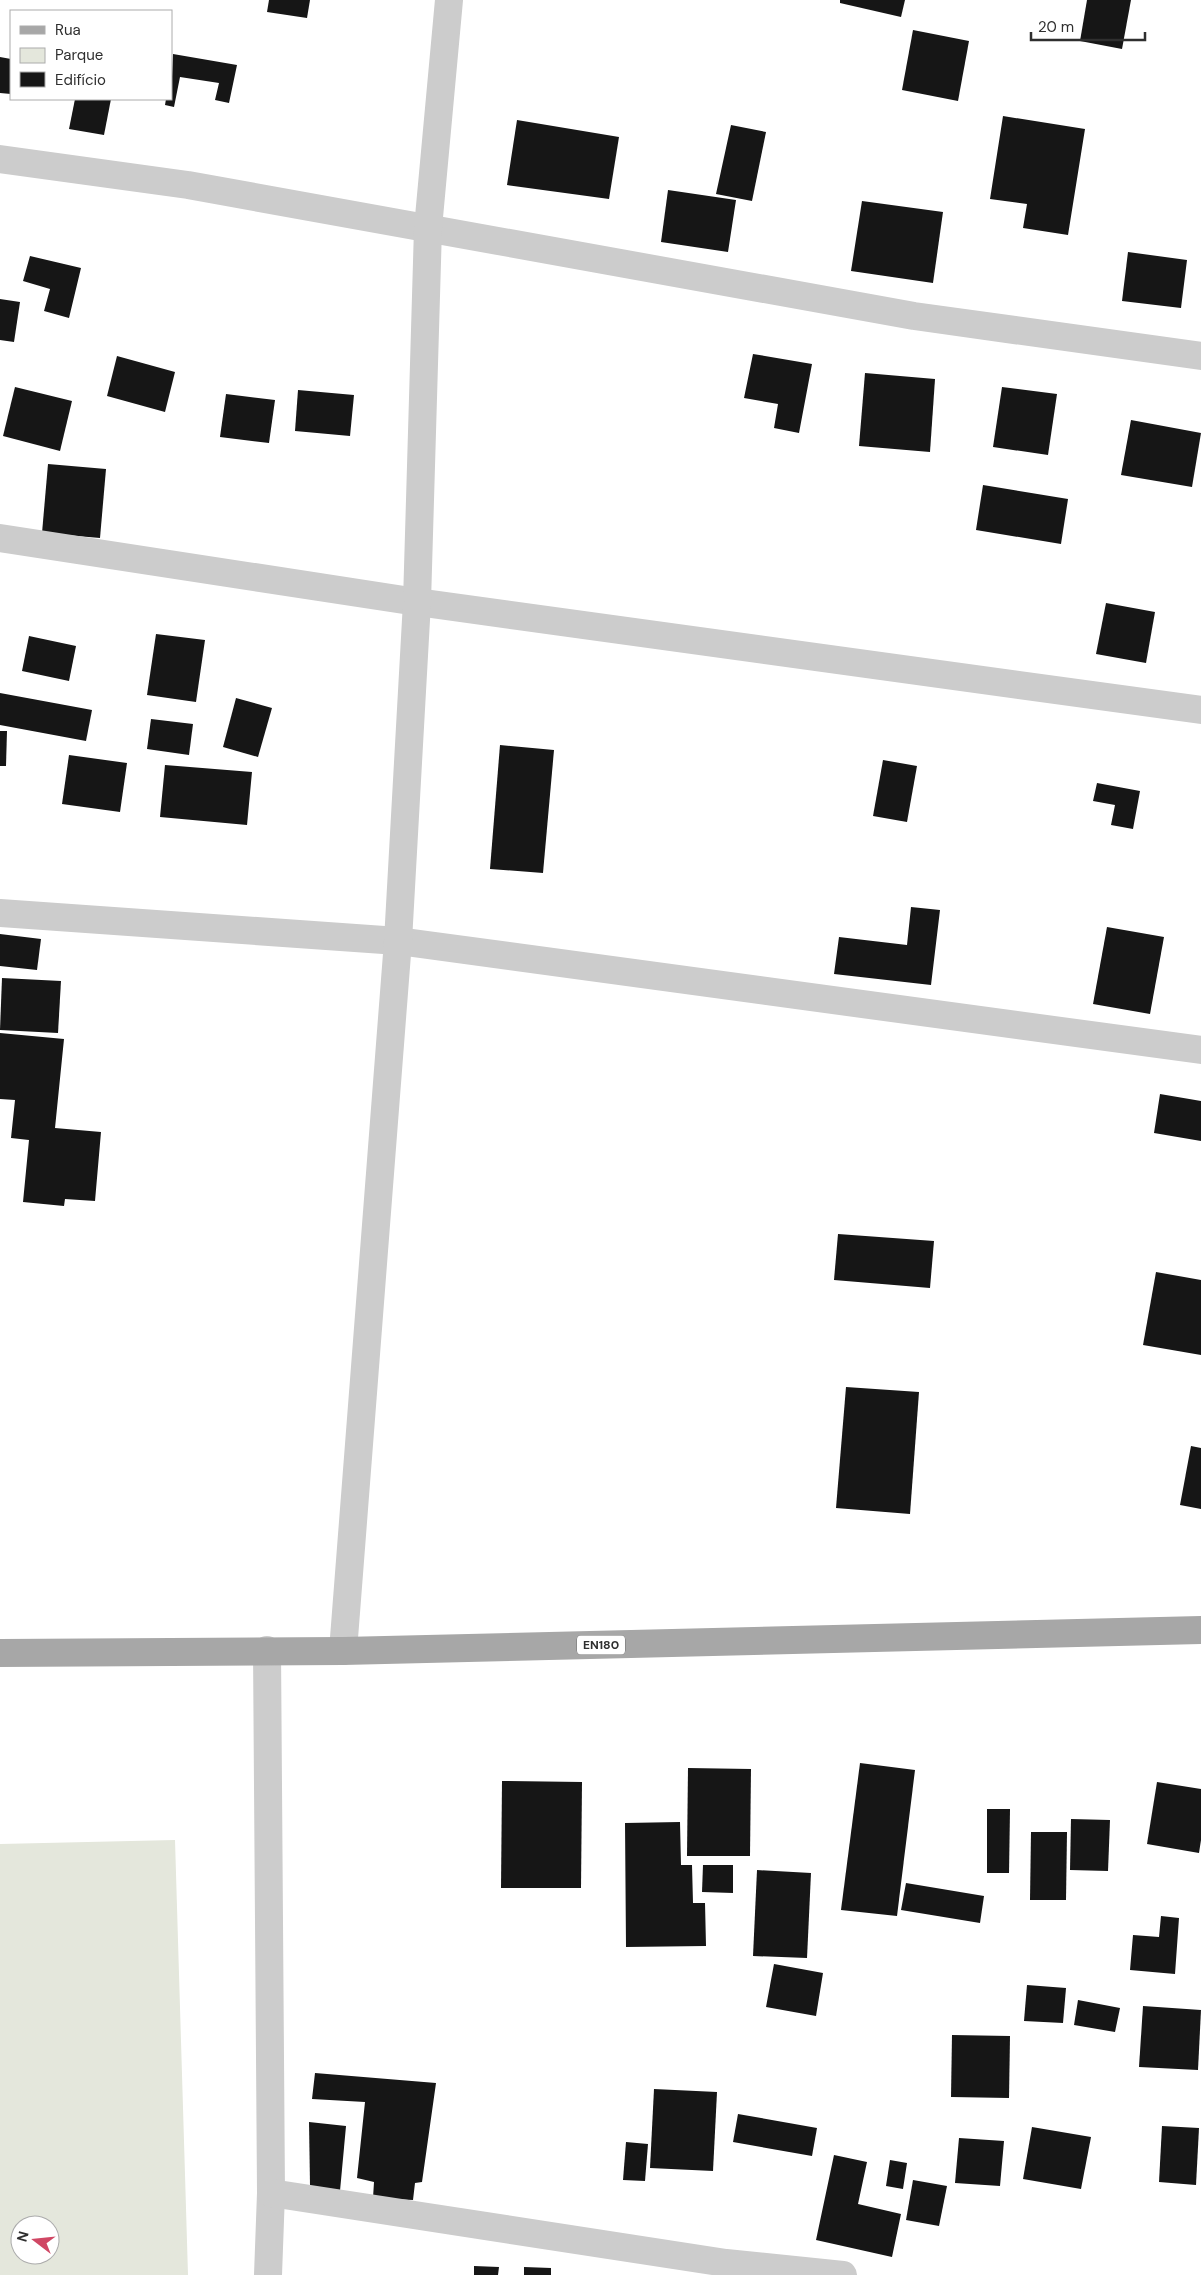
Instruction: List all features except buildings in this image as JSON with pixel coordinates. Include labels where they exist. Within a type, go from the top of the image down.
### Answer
[{"type":"main road","name":"EN180","points":[[0,1653],[343,1651],[1201,1630]]},
{"type":"street","points":[[343,1651],[398,941],[417,602],[428,228],[449,0]]},
{"type":"street","points":[[0,159],[188,185],[914,316],[1201,356]]},
{"type":"street","points":[[0,538],[417,602],[1201,710]]},
{"type":"street","points":[[0,913],[398,941],[1201,1050]]},
{"type":"street","points":[[267,1650],[271,2193],[268,2275]]},
{"type":"street","points":[[271,2193],[726,2263],[842,2275]]},
{"type":"green space","points":[[175,1840],[188,2275],[0,2275],[0,1844]]}]
